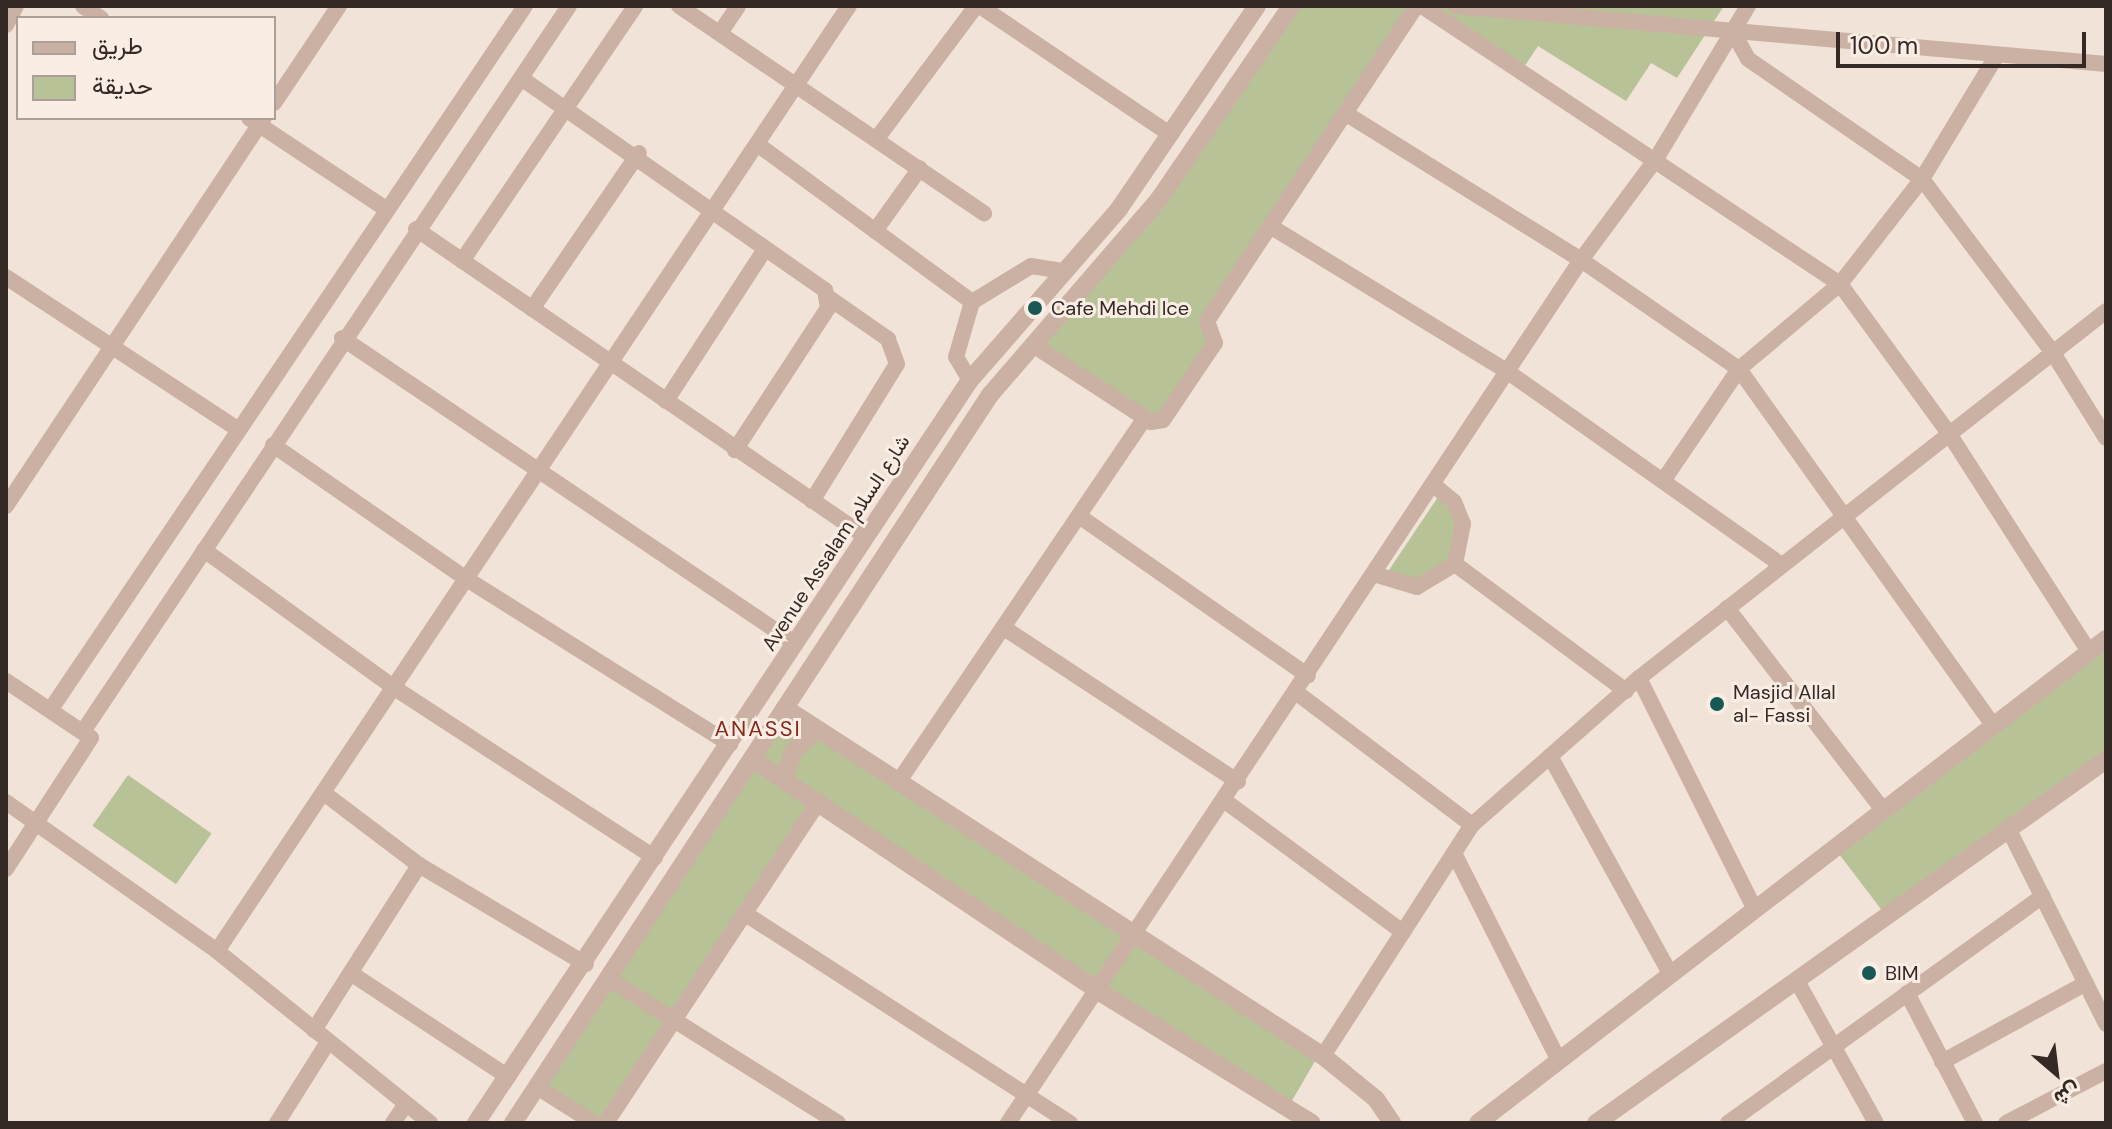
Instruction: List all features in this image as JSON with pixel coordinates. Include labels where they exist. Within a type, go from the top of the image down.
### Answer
[{"type":"street","points":[[6,25],[16,6]]},
{"type":"street","points":[[276,100],[339,6]]},
{"type":"street","points":[[51,709],[525,6]]},
{"type":"street","points":[[84,730],[342,338],[569,6]]},
{"type":"street","points":[[462,261],[568,110],[635,6]]},
{"type":"street","points":[[679,6],[878,137],[984,213]]},
{"type":"street","points":[[720,33],[738,6]]},
{"type":"street","points":[[217,951],[396,689],[465,578],[849,6]]},
{"type":"street","points":[[878,137],[978,6],[1171,135]]},
{"type":"street","name":"Avenue Assalam شارع السلام","points":[[476,1123],[586,964],[970,380],[1098,233],[1171,135],[1257,6]]},
{"type":"street","points":[[513,1123],[990,395],[1117,250],[1291,6]]},
{"type":"street","points":[[1033,345],[1145,417],[1163,420],[1215,343],[1207,321],[1419,6],[1459,37],[1656,159],[1840,284],[1948,432],[2089,652]]},
{"type":"street","points":[[1456,6],[2106,64]]},
{"type":"street","points":[[1008,1123],[1435,486],[1581,260],[1656,159],[1748,6]]},
{"type":"street","points":[[1732,30],[1748,59],[1922,179],[2053,353],[2106,438]]},
{"type":"street","points":[[1663,481],[1739,369],[1840,284],[1922,179],[1997,55]]},
{"type":"street","points":[[521,78],[639,153],[829,298],[888,339],[897,364],[812,501]]},
{"type":"street","points":[[1345,113],[1581,260],[1739,369],[1841,517],[1994,726]]},
{"type":"street","points":[[6,506],[258,120],[386,209]]},
{"type":"street","points":[[757,144],[972,302]]},
{"type":"street","points":[[532,309],[639,153]]},
{"type":"street","points":[[875,231],[920,168]]},
{"type":"street","points":[[1270,226],[1508,372],[1782,565]]},
{"type":"street","points":[[416,229],[866,537]]},
{"type":"street","points":[[1098,233],[1117,250]]},
{"type":"street","points":[[666,401],[765,249]]},
{"type":"street","points":[[970,380],[956,357],[972,302],[1031,266],[1064,271]]},
{"type":"street","points":[[6,277],[239,430]]},
{"type":"street","points":[[735,450],[829,298]]},
{"type":"street","points":[[1323,1056],[1472,825],[1639,678],[1948,432],[2106,311]]},
{"type":"street","points":[[342,338],[796,644]]},
{"type":"street","points":[[899,781],[1145,417]]},
{"type":"street","points":[[273,445],[465,578],[730,744]]},
{"type":"street","points":[[1374,574],[1417,587],[1455,564],[1463,524],[1454,502],[1435,486]]},
{"type":"street","points":[[1079,516],[1308,676]]},
{"type":"street","points":[[204,550],[396,689],[655,858]]},
{"type":"street","points":[[1455,564],[1626,691]]},
{"type":"street","points":[[1727,608],[1883,810]]},
{"type":"street","points":[[1004,628],[1238,782]]},
{"type":"street","points":[[1478,1123],[2106,639]]},
{"type":"street","points":[[1639,678],[1755,910]]},
{"type":"street","points":[[6,681],[84,730],[90,746],[6,869]]},
{"type":"street","points":[[1297,693],[1472,825]]},
{"type":"street","points":[[785,708],[1323,1056],[1365,1088],[1392,1123]]},
{"type":"street","points":[[784,779],[794,750],[817,729]]},
{"type":"street","points":[[1550,756],[1670,973]]},
{"type":"street","points":[[752,759],[819,801],[1098,991],[1312,1123]]},
{"type":"street","points":[[1596,1123],[2106,760]]},
{"type":"street","points":[[325,794],[419,865],[586,964]]},
{"type":"street","points":[[606,1123],[819,801]]},
{"type":"street","points":[[1225,801],[1403,932]]},
{"type":"street","points":[[6,802],[217,951],[430,1123]]},
{"type":"street","points":[[2008,828],[2106,1024]]},
{"type":"street","points":[[1454,853],[1558,1059]]},
{"type":"street","points":[[314,1030],[419,865]]},
{"type":"street","points":[[1728,1123],[1832,1044],[2043,896]]},
{"type":"street","points":[[744,913],[1070,1123]]},
{"type":"street","points":[[352,974],[508,1077]]},
{"type":"street","points":[[607,978],[838,1123]]},
{"type":"street","points":[[1797,981],[1876,1123]]},
{"type":"street","points":[[1942,1062],[2086,983]]},
{"type":"street","points":[[1907,993],[1975,1123]]},
{"type":"street","points":[[277,1123],[328,1042]]},
{"type":"street","points":[[2006,1123],[2106,1071]]},
{"type":"street","points":[[537,1087],[594,1123]]},
{"type":"street","points":[[393,1123],[406,1104]]},
{"type":"green space","points":[[1291,6],[1416,6],[1204,331],[1215,339],[1158,425],[1033,345],[1117,250]]},
{"type":"green space","points":[[1423,6],[1724,6],[1677,78],[1651,63],[1626,101],[1538,46],[1524,67]]},
{"type":"green space","points":[[1440,494],[1456,518],[1451,557],[1419,581],[1385,576]]},
{"type":"green space","points":[[2106,647],[2106,766],[1890,921],[1839,854]]},
{"type":"green space","points":[[785,708],[1318,1056],[1290,1104],[819,801],[606,1123],[537,1087]]},
{"type":"green space","points":[[128,775],[212,834],[176,884],[92,826]]},
{"type":"place","name":"Cafe Mehdi Ice","points":[[1035,308]]},
{"type":"place","name":"Masjid Allal al- Fassi","points":[[1717,704]]},
{"type":"place","name":"BIM","points":[[1869,973]]},
{"type":"district","name":"ANASSI","points":[[758,729]]}]
